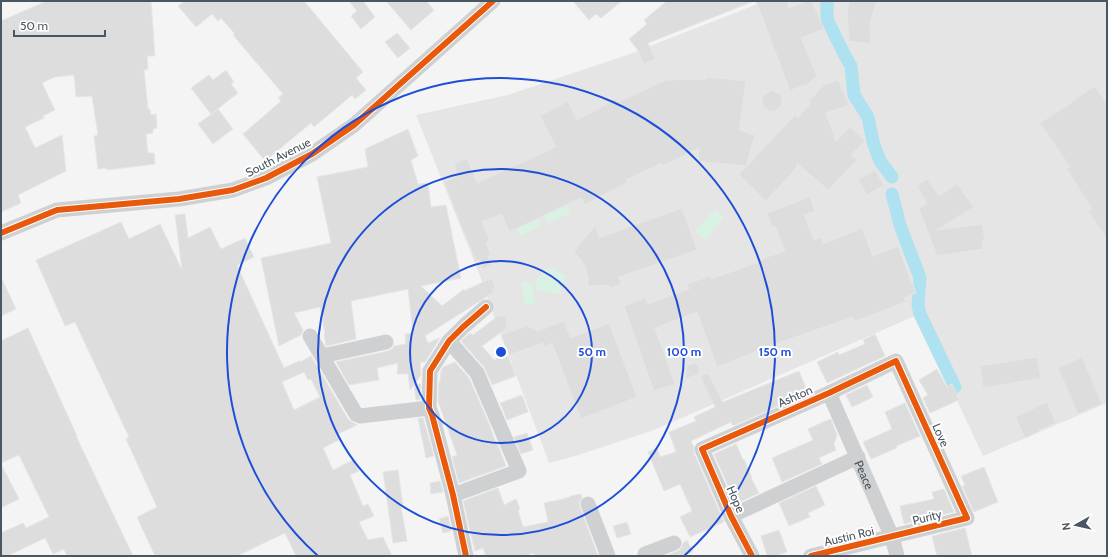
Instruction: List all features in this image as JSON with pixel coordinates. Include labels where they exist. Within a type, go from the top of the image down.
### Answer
[{"type":"street","name":"South Avenue","points":[[1,232],[58,210],[179,198],[234,190],[266,178],[312,154],[354,125],[493,1]]},
{"type":"street","points":[[466,556],[432,415],[429,408],[430,371],[449,341],[486,306]]},
{"type":"street","points":[[310,336],[356,414],[360,416],[429,408]]},
{"type":"street","points":[[449,341],[477,373],[518,471],[452,495]]},
{"type":"street","points":[[322,356],[386,342]]},
{"type":"street","name":"Ashton","points":[[702,449],[829,393],[896,361]]},
{"type":"street","name":"Love","points":[[896,361],[967,518]]},
{"type":"street","name":"Peace","points":[[829,393],[892,537],[898,556]]},
{"type":"street","name":"Hope","points":[[702,449],[752,556]]},
{"type":"street","points":[[732,516],[858,457]]},
{"type":"street","points":[[588,504],[608,556]]},
{"type":"street","name":"Purity","points":[[892,537],[967,518]]},
{"type":"street","name":"Austin Roi","points":[[811,556],[892,537]]},
{"type":"street","points":[[644,555],[674,543]]},
{"type":"shaded area","points":[[765,1],[1107,1],[1107,403],[983,456],[917,315],[654,430],[549,463],[480,276],[416,115],[508,95],[627,55]]},
{"type":"green space","points":[[566,202],[571,213],[547,223],[543,213]]},
{"type":"green space","points":[[715,209],[724,218],[705,240],[695,231]]},
{"type":"green space","points":[[536,217],[540,226],[520,236],[516,226]]},
{"type":"green space","points":[[550,267],[566,276],[559,294],[537,290],[535,281]]},
{"type":"green space","points":[[532,281],[535,304],[525,305],[521,283]]},
{"type":"building","points":[[47,1],[151,1],[155,56],[147,56],[148,69],[144,70],[148,109],[150,109],[151,115],[156,114],[157,128],[153,129],[153,133],[146,134],[148,153],[154,153],[155,164],[107,170],[106,168],[98,169],[94,136],[98,135],[92,96],[76,97],[74,75],[55,77],[42,83],[55,110],[43,116],[44,118],[25,127],[35,148],[62,135],[66,171],[18,195],[21,203],[1,212],[1,21]]},
{"type":"building","points":[[185,1],[304,1],[363,72],[356,78],[366,90],[355,99],[352,95],[314,127],[311,123],[265,161],[243,134],[281,101],[278,98],[283,94],[233,35],[235,34],[221,18],[218,21],[212,14],[196,27],[178,6]]},
{"type":"building","points":[[349,1],[363,1],[375,17],[361,29],[351,16],[357,11]]},
{"type":"building","points":[[386,1],[426,1],[434,10],[411,30]]},
{"type":"building","points":[[573,1],[622,1],[601,18],[596,14],[589,20]]},
{"type":"building","points":[[667,1],[752,2],[648,43],[655,59],[644,64],[637,49],[629,39],[647,24],[644,20]]},
{"type":"building","points":[[756,1],[787,1],[789,8],[806,1],[812,1],[824,29],[801,38],[817,76],[804,87],[803,85],[790,91]]},
{"type":"building","points":[[849,1],[877,1],[870,26],[871,44],[849,41],[847,12]]},
{"type":"building","points":[[397,33],[410,48],[398,58],[385,42]]},
{"type":"building","points":[[226,70],[234,82],[231,84],[238,93],[211,114],[191,88],[209,75],[213,80]]},
{"type":"building","points":[[707,77],[746,81],[739,130],[755,135],[746,166],[698,161],[699,148],[663,166],[662,163],[626,180],[628,182],[585,205],[581,198],[509,232],[502,214],[482,222],[490,241],[486,243],[491,255],[488,256],[491,265],[483,269],[479,260],[476,261],[444,182],[458,176],[454,164],[467,158],[477,183],[556,147],[540,116],[568,101],[577,120],[616,99],[618,102],[666,80],[706,79]]},
{"type":"building","points":[[838,80],[849,105],[826,113],[836,141],[850,127],[865,141],[851,155],[857,160],[828,190],[797,163],[798,166],[766,201],[740,176],[740,173],[795,115],[798,118],[810,104],[809,101],[824,85]]},
{"type":"building","points":[[1095,86],[1107,104],[1107,239],[1088,211],[1092,209],[1066,168],[1070,167],[1040,123]]},
{"type":"building","points":[[771,90],[781,94],[782,105],[774,112],[763,108],[762,97]]},
{"type":"building","points":[[218,109],[233,129],[213,144],[198,124]]},
{"type":"building","points":[[408,129],[418,156],[411,160],[418,184],[428,183],[431,207],[446,205],[461,278],[421,286],[442,306],[464,289],[464,291],[492,278],[495,288],[492,289],[494,292],[425,336],[428,343],[440,338],[425,362],[420,362],[421,375],[410,390],[408,374],[397,374],[398,363],[377,368],[379,380],[349,385],[336,362],[388,351],[394,346],[406,344],[405,334],[413,333],[408,289],[351,301],[356,339],[326,346],[320,307],[294,313],[303,330],[301,335],[279,346],[261,258],[331,243],[317,177],[368,167],[365,149]]},
{"type":"building","points":[[875,170],[884,185],[867,195],[858,180]]},
{"type":"building","points":[[927,179],[939,196],[957,184],[974,207],[937,230],[982,224],[985,241],[982,241],[983,249],[937,256],[919,209],[927,203],[917,186]]},
{"type":"building","points":[[810,197],[815,211],[804,215],[814,240],[821,237],[823,244],[862,228],[873,256],[898,246],[916,293],[904,298],[906,302],[855,321],[853,317],[775,344],[717,367],[697,312],[655,328],[675,384],[654,391],[624,306],[645,298],[648,304],[689,289],[687,284],[710,276],[711,279],[785,251],[775,226],[772,227],[767,213]]},
{"type":"building","points":[[682,208],[697,250],[619,277],[621,284],[611,288],[608,285],[588,286],[586,269],[582,261],[574,252],[596,226],[599,238]]},
{"type":"building","points":[[185,214],[188,238],[210,227],[221,249],[245,238],[254,257],[237,265],[284,368],[311,356],[348,419],[357,425],[336,435],[339,440],[323,448],[333,470],[353,460],[359,471],[350,475],[363,506],[368,504],[374,516],[359,522],[368,540],[383,537],[392,556],[296,556],[285,533],[237,556],[155,556],[137,517],[157,507],[126,439],[129,437],[75,322],[65,326],[36,260],[121,222],[129,239],[160,224],[182,270],[175,215]],"holes":[[[304,372],[308,380],[311,379],[320,397],[294,410],[282,382]]]},
{"type":"building","points":[[1,277],[16,309],[1,316]]},
{"type":"building","points":[[498,316],[506,316],[507,328],[482,346],[494,360],[507,354],[516,376],[492,385],[484,367],[461,341],[470,333],[473,335]]},
{"type":"building","points":[[564,321],[571,338],[609,323],[637,397],[581,419],[552,343],[544,347],[543,343],[509,355],[501,335],[527,326],[538,331]]},
{"type":"building","points":[[28,328],[76,436],[133,556],[67,556],[64,549],[53,554],[45,538],[7,556],[1,556],[1,533],[23,523],[26,528],[49,517],[19,455],[1,463],[1,341]]},
{"type":"building","points":[[875,334],[885,356],[827,383],[817,362],[838,352],[839,355],[865,344],[863,340]]},
{"type":"building","points":[[1037,357],[1041,378],[983,388],[980,366]]},
{"type":"building","points":[[1082,357],[1102,404],[1078,414],[1058,368]]},
{"type":"building","points":[[455,362],[469,378],[506,466],[459,483],[452,457],[457,455],[438,401],[441,371],[443,367]]},
{"type":"building","points":[[694,363],[699,367],[699,374],[685,379],[687,366]]},
{"type":"building","points":[[937,369],[947,387],[952,384],[959,400],[930,413],[923,398],[928,395],[919,380]]},
{"type":"building","points":[[799,371],[808,393],[733,426],[731,422],[691,441],[694,447],[694,453],[724,522],[690,537],[680,517],[692,511],[680,484],[664,491],[648,452],[657,448],[660,457],[676,452],[669,432],[696,421],[694,417],[715,407],[700,377],[708,373],[723,402]]},
{"type":"building","points":[[421,384],[420,400],[416,400],[414,385]]},
{"type":"building","points":[[867,385],[873,397],[852,407],[846,395]]},
{"type":"building","points":[[522,395],[528,412],[507,420],[500,403]]},
{"type":"building","points":[[1047,402],[1056,423],[1025,438],[1015,417]]},
{"type":"building","points":[[905,403],[920,436],[871,459],[863,442],[892,429],[885,412]]},
{"type":"building","points":[[418,418],[423,418],[434,456],[426,458]]},
{"type":"building","points":[[831,419],[837,435],[834,444],[836,450],[819,458],[822,464],[782,482],[772,458],[813,440],[808,429]]},
{"type":"building","points":[[527,433],[533,450],[521,454],[514,437]]},
{"type":"building","points":[[736,444],[759,493],[736,504],[714,454]]},
{"type":"building","points":[[1,464],[19,499],[1,508]]},
{"type":"building","points":[[984,467],[998,502],[974,512],[962,486],[965,485],[961,476]]},
{"type":"building","points":[[398,470],[403,506],[401,506],[407,541],[393,543],[383,472]]},
{"type":"building","points":[[440,481],[443,492],[431,494],[430,483]]},
{"type":"building","points":[[816,486],[825,505],[808,513],[810,517],[789,526],[779,503]]},
{"type":"building","points":[[498,488],[504,505],[516,499],[520,509],[518,510],[523,527],[548,522],[544,503],[581,494],[582,498],[579,503],[580,507],[598,556],[534,556],[534,553],[523,556],[486,556],[483,548],[475,551],[463,501]]},
{"type":"building","points":[[944,489],[954,512],[904,524],[900,506],[934,499],[932,492]]},
{"type":"building","points":[[448,516],[451,531],[443,533],[439,519]]},
{"type":"building","points":[[627,522],[631,534],[617,538],[613,526]]},
{"type":"building","points":[[965,528],[972,556],[937,556],[932,536]]},
{"type":"building","points":[[779,530],[787,552],[775,556],[767,556],[761,536]]},
{"type":"building","points":[[687,540],[693,552],[685,556],[665,556],[678,551]]},
{"type":"waterway","points":[[827,1],[827,19],[851,66],[854,95],[868,117],[873,142],[880,161],[892,177]]},
{"type":"waterway","points":[[892,194],[900,225],[920,278],[918,305],[920,314],[955,387]]},
{"type":"cycle path","points":[[1,233],[57,210],[179,199],[233,190],[266,178],[312,154],[354,125],[493,1]]},
{"type":"cycle path","points":[[466,556],[453,495],[429,408],[430,371],[449,341],[486,307]]},
{"type":"cycle path","points":[[752,556],[731,516],[702,449],[829,393],[896,361],[967,518],[811,556]]}]
